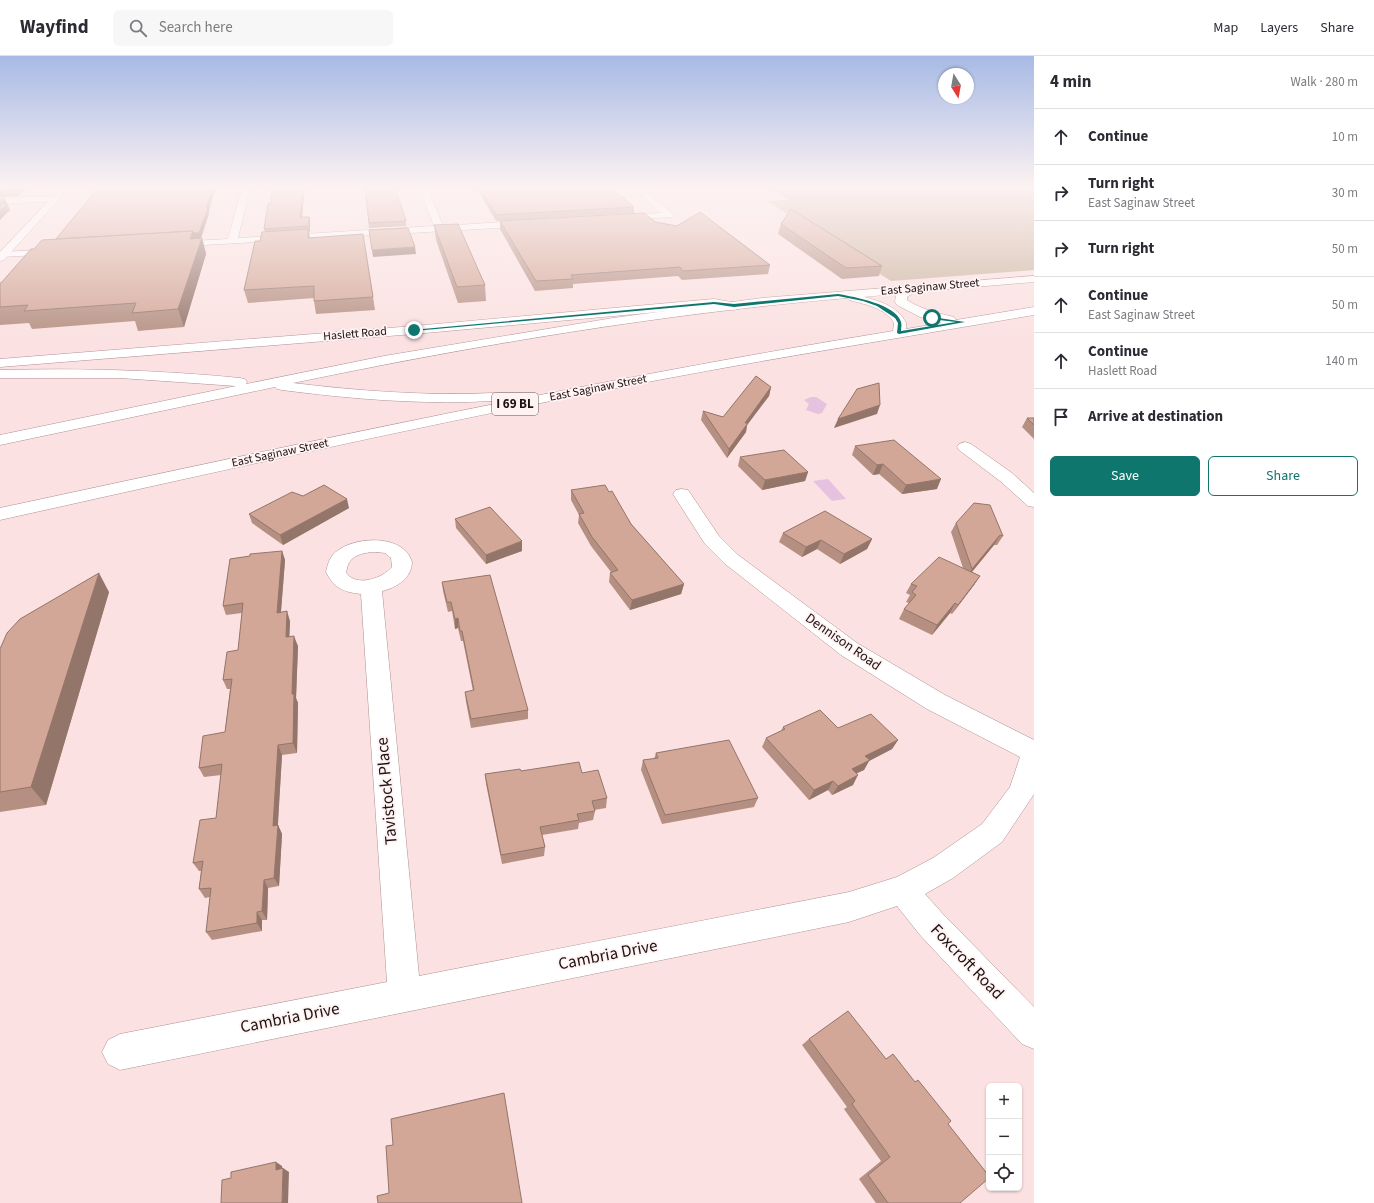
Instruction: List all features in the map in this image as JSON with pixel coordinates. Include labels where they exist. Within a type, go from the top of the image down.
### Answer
[{"type":"main road","points":[[1,257],[16,241]]},
{"type":"main road","points":[[165,245],[240,241]]},
{"type":"main road","points":[[1,257],[64,252]]},
{"type":"main road","name":"East Saginaw Street","points":[[0,440],[61,426],[384,360],[613,322],[734,306],[838,295],[1034,279]]},
{"type":"main road","points":[[913,289],[901,296],[902,302],[915,311],[932,318],[964,322]]},
{"type":"main road","points":[[838,295],[864,300],[878,305],[897,317],[900,323],[899,333]]},
{"type":"main road","name":"Haslett Road","points":[[0,363],[414,330],[714,303],[734,306]]},
{"type":"main road","name":"East Saginaw Street","points":[[0,514],[303,447],[604,386],[899,333],[1034,311]]},
{"type":"main road","points":[[0,374],[61,373],[166,375],[263,384],[355,396],[442,399],[536,395],[604,386]]},
{"type":"main road","points":[[965,446],[1006,477],[1034,502]]},
{"type":"main road","name":"Dennison Road","points":[[682,494],[712,540],[731,559],[849,649],[936,702],[1034,753]]},
{"type":"main road","name":"Tavistock Place","points":[[370,588],[404,995]]},
{"type":"main road","name":"Cambria Drive","points":[[120,1052],[849,907],[903,890],[943,868],[992,832],[1021,793],[1034,753]]},
{"type":"main road","name":"Foxcroft Road","points":[[903,890],[931,924],[1034,1032]]},
{"type":"shaded area","points":[[828,241],[1034,241],[1034,270],[891,281]]},
{"type":"shaded area","points":[[811,397],[816,397],[827,404],[822,413],[818,414],[806,410],[809,404],[804,400]]},
{"type":"shaded area","points":[[828,479],[846,499],[832,501],[813,481]]},
{"type":"building","points":[[42,241],[201,241],[178,309],[132,313],[136,303],[24,311],[28,305],[0,307],[0,283],[31,249],[34,249]]},
{"type":"building","points":[[255,241],[364,241],[373,297],[314,301],[314,286],[244,290]]},
{"type":"building","points":[[371,241],[413,241],[415,247],[372,250]]},
{"type":"building","points":[[440,241],[465,241],[485,285],[457,287]]},
{"type":"building","points":[[512,241],[738,241],[770,265],[683,271],[680,267],[571,275],[573,279],[536,281]]},
{"type":"building","points":[[805,241],[841,241],[882,266],[846,268]]},
{"type":"building","points":[[756,376],[771,387],[745,423],[748,423],[729,449],[703,411],[723,417]]},
{"type":"building","points":[[879,383],[880,405],[838,419],[857,389]]},
{"type":"building","points":[[1027,418],[1034,418],[1034,425]]},
{"type":"building","points":[[894,440],[941,479],[906,485],[883,464],[877,465],[855,446]]},
{"type":"building","points":[[784,450],[808,472],[765,480],[740,457]]},
{"type":"building","points":[[324,485],[347,499],[280,535],[249,514],[292,492],[303,496]]},
{"type":"building","points":[[605,485],[609,492],[612,491],[631,524],[684,584],[632,600],[610,573],[618,570],[592,537],[579,514],[584,513],[571,490]]},
{"type":"building","points":[[974,503],[990,505],[1003,536],[1000,535],[972,569],[956,523]]},
{"type":"building","points":[[490,507],[522,541],[486,555],[455,519]]},
{"type":"building","points":[[825,511],[872,539],[844,554],[821,540],[806,547],[783,533]]},
{"type":"building","points":[[282,551],[277,613],[287,611],[286,637],[294,636],[292,694],[294,694],[293,743],[278,745],[273,826],[278,825],[274,878],[264,880],[262,911],[257,912],[257,923],[206,932],[211,888],[199,889],[203,861],[193,863],[200,820],[216,818],[222,764],[199,768],[203,736],[225,732],[232,679],[223,680],[227,652],[238,650],[243,603],[223,606],[230,559],[250,556],[250,554]]},
{"type":"building","points":[[939,557],[980,576],[958,605],[955,603],[937,625],[904,609],[916,595],[912,592],[917,586],[911,584]]},
{"type":"building","points":[[99,573],[31,787],[0,792],[0,649],[7,633],[20,619]]},
{"type":"building","points":[[490,575],[528,710],[471,719],[465,692],[474,690],[462,631],[460,631],[458,618],[455,619],[451,602],[447,602],[442,582]]},
{"type":"building","points":[[820,710],[838,728],[871,714],[898,740],[865,756],[870,760],[852,769],[858,775],[838,786],[833,781],[814,790],[766,738],[785,729],[783,727]]},
{"type":"building","points":[[729,740],[758,798],[665,815],[643,760],[658,758],[656,753]]},
{"type":"building","points":[[579,762],[582,773],[598,770],[607,798],[592,801],[595,811],[577,814],[579,820],[540,827],[545,847],[501,855],[485,774],[520,769],[521,771]]},
{"type":"building","points":[[848,1011],[886,1059],[893,1054],[915,1082],[918,1080],[951,1121],[948,1124],[986,1172],[986,1181],[960,1203],[888,1203],[868,1175],[890,1157],[852,1104],[855,1101],[809,1039]]},
{"type":"building","points":[[504,1093],[522,1203],[378,1203],[377,1196],[389,1193],[386,1146],[393,1145],[391,1119]]},
{"type":"building","points":[[276,1162],[276,1170],[283,1168],[282,1203],[221,1203],[222,1180],[231,1178],[231,1172]]},
{"type":"route","points":[[414,330],[714,303],[734,306],[838,295],[864,300],[878,305],[897,317],[900,323],[899,333],[964,322],[932,318]]}]
